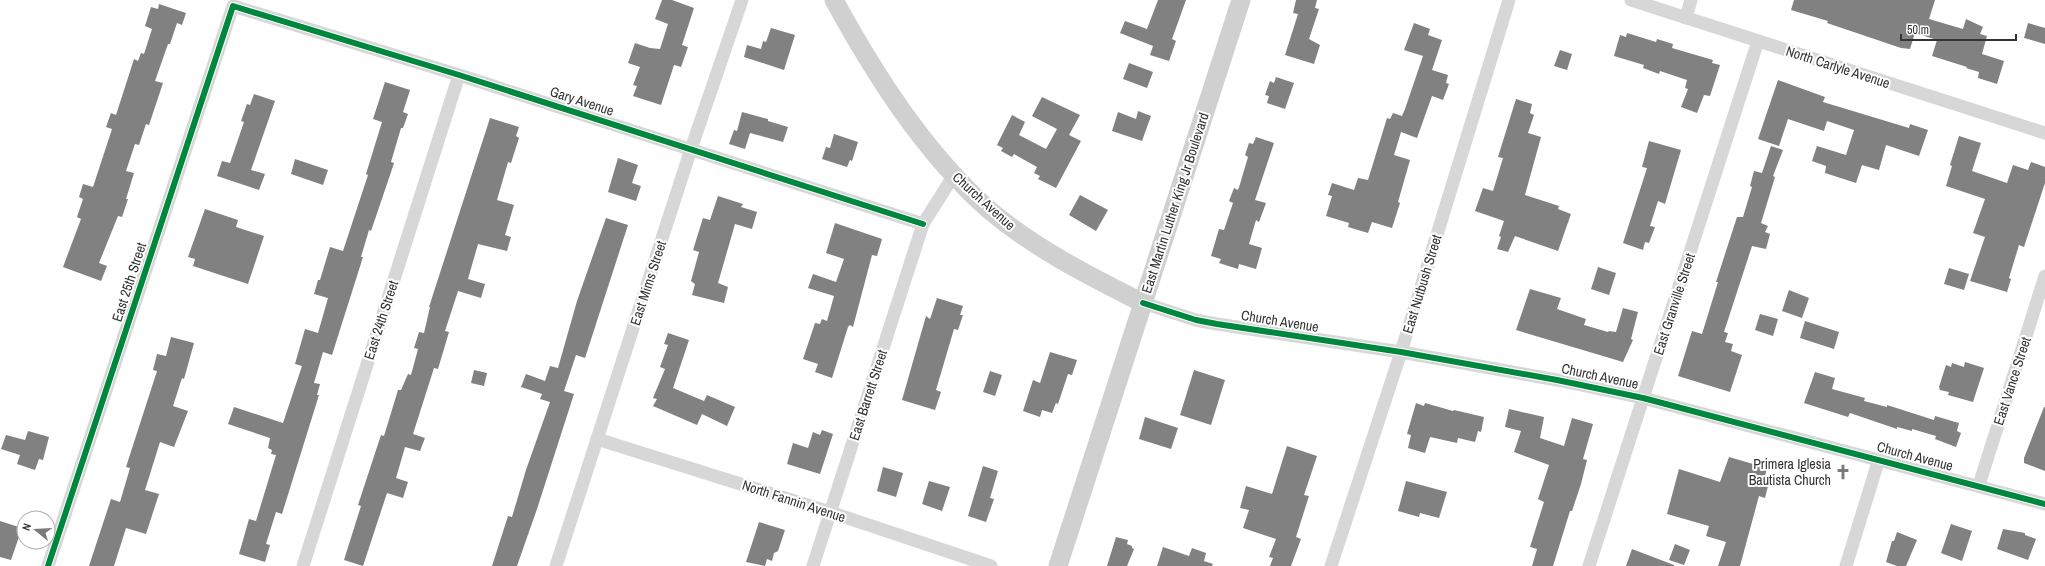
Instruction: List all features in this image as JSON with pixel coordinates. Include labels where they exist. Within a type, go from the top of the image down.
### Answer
[{"type":"main road","name":"Church Avenue","points":[[834,0],[890,92],[915,127],[954,175],[989,209],[1042,248],[1077,269],[1143,303]]},
{"type":"main road","name":"East Martin Luther King Jr Boulevard","points":[[1058,566],[1241,0]]},
{"type":"street","name":"East Mims Street","points":[[556,566],[691,149],[742,0]]},
{"type":"street","name":"East Nutbush Street","points":[[1330,566],[1400,352],[1509,0]]},
{"type":"street","name":"North Carlyle Avenue","points":[[1631,0],[2045,133]]},
{"type":"street","points":[[1686,18],[1691,0]]},
{"type":"street","name":"Gary Avenue","points":[[233,6],[459,75],[923,224]]},
{"type":"street","name":"East 25th Street","points":[[48,566],[233,6]]},
{"type":"street","name":"East Granville Street","points":[[1589,566],[1758,41]]},
{"type":"street","name":"East 24th Street","points":[[303,566],[459,75]]},
{"type":"street","name":"East Barrett Street","points":[[813,566],[923,224],[954,175]]},
{"type":"street","name":"East Vance Street","points":[[1979,485],[2045,276]]},
{"type":"street","name":"Church Avenue","points":[[1143,303],[1196,320],[1217,324],[1400,352],[1557,380],[1643,398],[1979,485],[2045,504]]},
{"type":"street","name":"North Fannin Avenue","points":[[597,439],[830,512],[991,566]]},
{"type":"street","points":[[1846,566],[1879,459]]},
{"type":"building","points":[[662,0],[672,0],[694,8],[682,45],[688,47],[681,67],[674,65],[661,105],[633,96],[637,86],[633,85],[640,67],[628,63],[635,43],[650,48],[660,49],[668,24],[655,19]]},
{"type":"building","points":[[1158,0],[1186,0],[1172,39],[1176,41],[1169,61],[1150,55],[1153,46],[1120,33],[1125,21],[1147,29]]},
{"type":"building","points":[[1296,0],[1317,0],[1315,8],[1319,9],[1309,39],[1320,45],[1314,64],[1285,55],[1298,14],[1293,13]]},
{"type":"building","points":[[1794,0],[1935,0],[1929,19],[1963,29],[1966,19],[1983,27],[1980,34],[1987,36],[1982,54],[2004,61],[1997,84],[1978,78],[1979,72],[1932,56],[1937,40],[1915,33],[1910,49],[1901,48],[1827,23],[1828,21],[1791,10]]},
{"type":"building","points":[[159,4],[186,13],[182,25],[177,23],[170,44],[168,44],[155,81],[163,83],[149,125],[146,124],[139,145],[135,144],[126,171],[134,173],[122,217],[118,216],[99,263],[107,266],[101,281],[63,267],[81,219],[77,217],[83,199],[79,197],[83,184],[93,187],[112,129],[106,127],[111,113],[116,115],[134,59],[138,61],[141,53],[144,54],[152,29],[145,26],[151,7],[158,9]]},
{"type":"building","points":[[1414,23],[1430,29],[1428,35],[1442,40],[1432,70],[1448,75],[1446,83],[1449,84],[1443,100],[1432,96],[1417,138],[1401,132],[1394,155],[1410,160],[1398,202],[1400,203],[1392,228],[1372,222],[1368,233],[1348,227],[1349,223],[1326,216],[1332,196],[1328,195],[1332,183],[1354,190],[1358,178],[1368,180],[1387,118],[1390,119],[1393,113],[1402,116],[1423,56],[1404,50]]},
{"type":"building","points":[[2028,23],[2045,28],[2045,44],[2024,38]]},
{"type":"building","points":[[771,28],[795,35],[784,70],[744,57],[747,45],[761,49],[763,41],[766,42]]},
{"type":"building","points":[[1627,33],[1656,42],[1657,39],[1673,44],[1672,48],[1713,60],[1712,63],[1720,65],[1710,96],[1704,95],[1697,113],[1681,107],[1688,89],[1685,88],[1687,80],[1660,71],[1659,74],[1643,68],[1644,65],[1614,56],[1620,35],[1626,37]]},
{"type":"building","points":[[1560,50],[1572,54],[1567,70],[1554,66]]},
{"type":"building","points":[[1129,63],[1153,72],[1147,88],[1123,79]]},
{"type":"building","points":[[1276,77],[1294,83],[1285,109],[1267,103],[1269,96],[1265,95],[1270,81],[1274,83]]},
{"type":"building","points":[[1778,80],[1825,97],[1823,102],[1909,128],[1910,124],[1928,130],[1919,156],[1886,145],[1879,170],[1862,165],[1856,183],[1825,173],[1826,166],[1812,161],[1817,146],[1846,155],[1854,130],[1827,121],[1824,131],[1788,119],[1779,146],[1758,139]]},
{"type":"building","points":[[385,82],[410,90],[403,112],[408,114],[403,128],[401,128],[391,162],[394,163],[371,231],[369,230],[361,257],[363,257],[332,355],[323,352],[314,383],[320,384],[317,395],[319,395],[282,514],[276,512],[266,544],[270,545],[265,562],[239,554],[249,519],[256,521],[276,455],[271,454],[272,450],[268,448],[270,438],[228,424],[234,407],[283,423],[302,366],[295,364],[305,329],[318,333],[328,298],[314,294],[318,280],[320,280],[330,247],[343,251],[368,175],[366,174],[382,122],[373,119]]},
{"type":"building","points":[[254,94],[275,101],[251,170],[265,174],[259,190],[217,176],[222,161],[230,163],[244,122],[241,121],[247,104],[250,105]]},
{"type":"building","points":[[1042,97],[1080,115],[1069,135],[1081,141],[1056,188],[1038,179],[1040,176],[1034,173],[1037,167],[1014,154],[1012,157],[1001,151],[1003,148],[997,145],[1012,115],[1025,122],[1019,135],[1046,149],[1057,129],[1032,116]]},
{"type":"building","points":[[1516,99],[1532,104],[1530,113],[1534,115],[1528,133],[1541,137],[1525,195],[1559,206],[1558,209],[1571,214],[1558,251],[1515,236],[1508,252],[1497,249],[1501,237],[1499,236],[1504,221],[1475,211],[1483,188],[1493,191],[1503,158],[1498,157]]},
{"type":"building","points":[[1138,111],[1151,116],[1142,141],[1112,131],[1118,112],[1136,119]]},
{"type":"building","points":[[742,112],[768,119],[768,121],[788,127],[783,142],[750,133],[745,149],[729,144],[734,130],[737,131]]},
{"type":"building","points":[[490,118],[519,127],[516,136],[519,138],[511,163],[508,162],[497,200],[514,205],[505,235],[511,237],[507,251],[478,244],[468,279],[485,284],[481,298],[458,291],[445,331],[449,332],[438,369],[434,368],[413,434],[425,438],[420,451],[405,447],[396,478],[408,482],[403,498],[387,493],[363,566],[344,560],[361,506],[358,505],[381,435],[384,436],[398,390],[401,390],[408,374],[411,375],[418,349],[414,348],[419,332],[424,333],[429,307]]},
{"type":"building","points":[[834,134],[858,142],[852,161],[850,160],[847,167],[822,159],[826,147],[830,148]]},
{"type":"building","points":[[1959,136],[1981,143],[1972,171],[2007,183],[2013,165],[2028,170],[2031,162],[2045,167],[2045,183],[2024,247],[2019,245],[2009,278],[2011,279],[2007,292],[1970,281],[1985,237],[1973,233],[1985,199],[1946,186],[1952,166],[1950,165]]},
{"type":"building","points":[[1256,137],[1274,143],[1255,200],[1266,203],[1259,222],[1256,220],[1249,244],[1262,248],[1256,269],[1239,264],[1238,269],[1219,263],[1221,259],[1211,256],[1219,229],[1224,230],[1233,203],[1229,201],[1234,188],[1238,190],[1248,157],[1245,155],[1249,143],[1253,144]]},
{"type":"building","points":[[1649,141],[1681,150],[1665,204],[1658,201],[1650,226],[1655,227],[1649,243],[1645,242],[1643,250],[1623,243],[1647,168],[1642,167]]},
{"type":"building","points":[[1771,146],[1783,150],[1773,176],[1775,177],[1761,223],[1768,226],[1765,232],[1770,234],[1766,249],[1752,246],[1724,332],[1728,333],[1725,342],[1733,344],[1731,351],[1742,355],[1730,392],[1678,376],[1692,331],[1702,334],[1718,282],[1716,282],[1737,217],[1743,217],[1752,187],[1750,186],[1754,171],[1762,173]]},
{"type":"building","points":[[618,158],[638,165],[632,183],[641,186],[636,201],[608,192]]},
{"type":"building","points":[[295,159],[328,170],[323,185],[291,174]]},
{"type":"building","points":[[1080,195],[1108,210],[1096,231],[1069,215]]},
{"type":"building","points":[[718,196],[743,204],[741,207],[757,212],[752,229],[735,224],[718,283],[728,287],[724,303],[692,295],[695,284],[691,281],[699,252],[693,250],[703,218],[710,220]]},
{"type":"building","points":[[205,209],[238,220],[236,227],[264,236],[248,284],[193,266],[195,259],[188,257]]},
{"type":"building","points":[[606,218],[628,225],[585,358],[576,355],[564,391],[574,394],[537,509],[517,566],[492,566],[508,516],[512,517],[526,470],[550,402],[540,399],[542,394],[521,387],[526,374],[545,381],[550,366],[558,368],[577,301]]},
{"type":"building","points":[[835,223],[882,239],[877,256],[872,255],[853,327],[850,325],[848,327],[832,378],[815,372],[818,364],[803,359],[815,323],[820,324],[822,319],[827,321],[834,296],[808,288],[813,274],[836,282],[844,259],[826,253]]},
{"type":"building","points":[[1598,267],[1616,273],[1609,295],[1591,289]]},
{"type":"building","points":[[1949,268],[1969,274],[1964,290],[1944,284]]},
{"type":"building","points":[[1530,289],[1561,298],[1557,309],[1586,319],[1584,325],[1608,332],[1616,332],[1623,308],[1638,312],[1631,339],[1633,340],[1623,362],[1516,330]]},
{"type":"building","points":[[1789,290],[1809,298],[1802,318],[1782,311]]},
{"type":"building","points":[[937,298],[963,306],[960,315],[963,315],[958,330],[954,329],[936,390],[941,392],[935,410],[902,400],[926,316],[930,319]]},
{"type":"building","points":[[1760,314],[1778,319],[1773,336],[1755,330]]},
{"type":"building","points":[[1805,321],[1839,332],[1834,349],[1800,338]]},
{"type":"building","points":[[668,333],[689,340],[673,388],[704,401],[707,395],[735,407],[727,426],[702,414],[697,425],[653,406],[657,399],[653,398],[665,369],[660,367],[668,345],[664,344]]},
{"type":"building","points":[[171,337],[194,343],[184,379],[182,378],[173,406],[188,411],[174,447],[160,442],[145,490],[159,494],[146,534],[126,528],[114,566],[89,566],[111,499],[120,502],[130,468],[126,467],[157,371],[153,370],[157,354],[166,356]]},
{"type":"building","points":[[1050,352],[1077,360],[1072,375],[1068,374],[1058,404],[1056,403],[1052,413],[1042,410],[1040,417],[1023,411],[1033,380],[1040,383]]},
{"type":"building","points":[[1965,362],[1984,368],[1973,402],[1948,395],[1949,392],[1940,390],[1939,387],[1946,365],[1951,367],[1952,363],[1964,367]]},
{"type":"building","points":[[474,370],[487,373],[484,386],[471,383]]},
{"type":"building","points":[[1194,370],[1225,380],[1211,425],[1180,415]]},
{"type":"building","points":[[990,371],[1002,375],[995,396],[983,392]]},
{"type":"building","points":[[1815,372],[1835,378],[1832,389],[1865,398],[1864,401],[1887,407],[1887,405],[1934,420],[1935,416],[1959,423],[1957,431],[1961,433],[1956,447],[1935,439],[1936,436],[1912,429],[1912,431],[1897,427],[1897,429],[1850,413],[1848,417],[1804,403]]},
{"type":"building","points":[[1416,403],[1424,406],[1425,403],[1453,411],[1484,417],[1481,432],[1478,431],[1475,442],[1458,438],[1457,443],[1430,437],[1425,453],[1408,448],[1411,435],[1407,434]]},
{"type":"building","points":[[2044,407],[2045,471],[2024,463],[2024,458]]},
{"type":"building","points":[[1509,409],[1544,417],[1540,438],[1564,446],[1572,418],[1593,424],[1583,459],[1587,460],[1581,484],[1572,511],[1570,511],[1553,566],[1532,566],[1537,549],[1530,547],[1544,502],[1538,499],[1549,465],[1514,452],[1521,431],[1505,427]]},
{"type":"building","points":[[1145,417],[1178,428],[1171,449],[1139,439]]},
{"type":"building","points":[[822,430],[833,434],[820,474],[787,464],[793,443],[808,448],[813,432],[820,435]]},
{"type":"building","points":[[28,431],[49,437],[43,460],[39,459],[35,470],[17,464],[20,455],[1,449],[6,435],[25,440]]},
{"type":"building","points":[[1287,446],[1317,456],[1304,495],[1309,496],[1296,537],[1301,539],[1291,566],[1270,566],[1273,558],[1269,557],[1276,539],[1243,528],[1249,510],[1240,508],[1246,486],[1272,494]]},
{"type":"building","points":[[1729,457],[1767,468],[1765,476],[1770,478],[1765,498],[1759,496],[1740,566],[1718,566],[1726,542],[1706,536],[1709,526],[1667,514],[1679,469],[1720,482]]},
{"type":"building","points":[[983,466],[998,471],[990,498],[994,499],[986,522],[968,516]]},
{"type":"building","points":[[883,467],[903,473],[896,497],[877,491]]},
{"type":"building","points":[[929,481],[950,487],[942,511],[922,504]]},
{"type":"building","points":[[1406,481],[1447,492],[1439,518],[1420,513],[1419,517],[1398,511]]},
{"type":"building","points":[[0,521],[16,526],[16,545],[11,560],[0,557]]},
{"type":"building","points":[[759,522],[785,530],[778,551],[774,553],[772,561],[767,559],[765,566],[746,562]]},
{"type":"building","points":[[1951,524],[1972,531],[1962,561],[1941,553]]},
{"type":"building","points":[[2003,529],[2025,533],[2025,535],[2036,539],[2028,560],[1997,549]]},
{"type":"building","points":[[1897,532],[1917,540],[1906,566],[1897,566],[1886,562],[1892,541],[1894,541]]},
{"type":"building","points":[[1116,537],[1128,540],[1127,544],[1132,546],[1134,549],[1127,566],[1107,566]]},
{"type":"building","points":[[1675,544],[1690,550],[1684,565],[1669,560]]},
{"type":"building","points":[[1163,547],[1189,556],[1192,548],[1206,553],[1204,561],[1213,564],[1212,566],[1157,566]]},
{"type":"building","points":[[1632,549],[1674,565],[1674,566],[1626,566]]},
{"type":"cycle path","points":[[48,566],[233,6],[459,75],[923,224]]},
{"type":"cycle path","points":[[1143,303],[1196,320],[1217,324],[1401,352],[1557,380],[1643,398],[2045,504]]},
{"type":"place","name":"Primera Iglesia Bautista Church","points":[[1843,472]]}]
